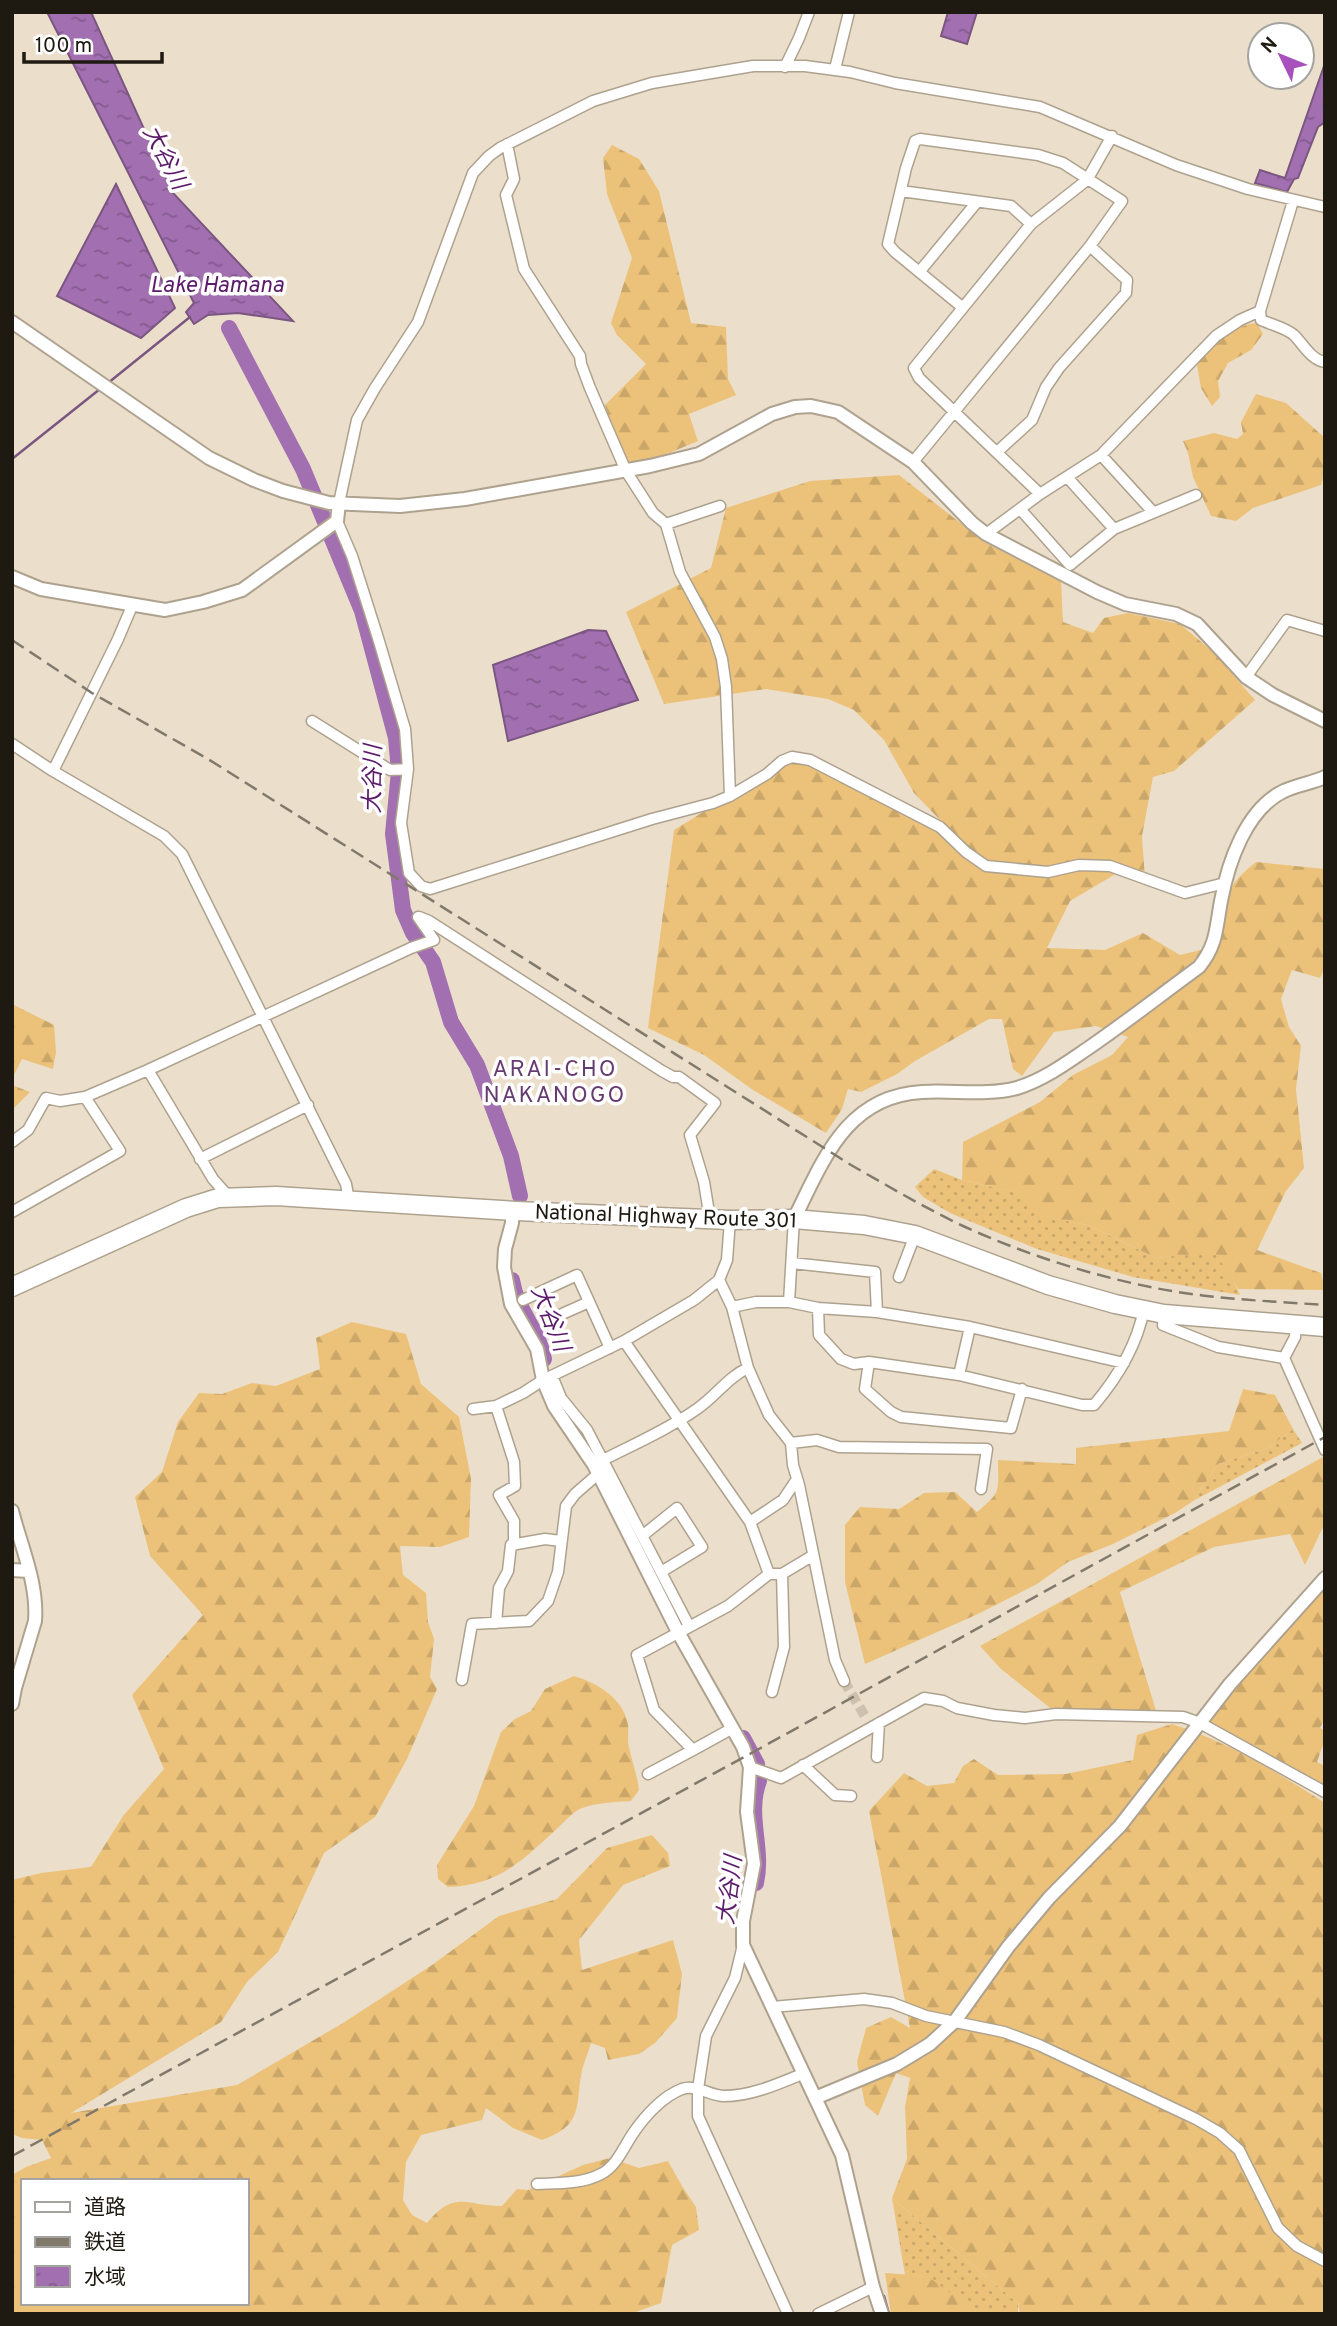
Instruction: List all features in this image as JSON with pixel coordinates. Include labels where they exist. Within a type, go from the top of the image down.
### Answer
[{"type":"highway","name":"National Highway Route 301","points":[[12,1287],[176,1212],[206,1201],[229,1197],[276,1196],[864,1225],[915,1235],[1048,1285],[1144,1310],[1164,1314],[1325,1327]]},
{"type":"street","points":[[785,67],[809,12]]},
{"type":"street","points":[[835,69],[849,12]]},
{"type":"street","points":[[1225,883],[1185,893],[1110,866],[1079,865],[1048,872],[986,866],[966,852],[940,827],[810,760],[792,757],[730,796],[430,889],[421,886],[409,873],[401,823],[408,769],[405,730],[352,556],[337,521],[339,503],[357,421],[418,322],[474,173],[489,156],[508,144],[593,101],[652,83],[753,66],[835,69],[907,85],[1040,107],[1176,165],[1248,189],[1325,207]]},
{"type":"street","points":[[1040,494],[919,378],[914,368],[1031,224],[1087,180],[1112,136]]},
{"type":"street","points":[[913,462],[1090,246],[1122,201],[1063,163],[1038,155],[920,139],[912,145],[888,244],[962,307]]},
{"type":"street","points":[[508,144],[514,179],[506,194],[524,269],[580,356],[590,388],[626,471],[653,513],[666,524],[680,572],[715,637],[722,659],[726,687],[730,796]]},
{"type":"street","points":[[901,191],[1011,206],[1031,224]]},
{"type":"street","points":[[1293,201],[1260,311],[1261,320],[1293,334],[1299,344],[1320,362],[1325,362]]},
{"type":"street","points":[[919,271],[977,202]]},
{"type":"street","points":[[997,452],[1032,419],[1046,387],[1059,368],[1126,293],[1126,280],[1090,246]]},
{"type":"street","points":[[986,534],[1101,454],[1216,336],[1260,311]]},
{"type":"street","points":[[12,322],[209,458],[254,480],[303,497],[339,503],[400,506],[452,501],[626,471],[699,454],[772,414],[795,407],[811,406],[838,412],[913,462],[986,534],[1125,604],[1177,614],[1197,624],[1246,677],[1273,695],[1325,720]]},
{"type":"street","points":[[1101,454],[1153,512]]},
{"type":"street","points":[[1067,477],[1114,529]]},
{"type":"street","points":[[1020,509],[1070,565],[1114,529],[1196,495]]},
{"type":"street","points":[[666,524],[720,506]]},
{"type":"street","points":[[12,578],[41,589],[166,610],[242,590],[337,521]]},
{"type":"street","points":[[53,771],[132,606]]},
{"type":"street","points":[[1246,677],[1287,620],[1325,631]]},
{"type":"street","points":[[312,721],[390,770],[408,769]]},
{"type":"street","points":[[12,744],[53,771],[164,835],[177,847],[308,1105],[346,1184],[349,1201]]},
{"type":"street","points":[[789,1302],[794,1220],[820,1168],[852,1120],[863,1110],[892,1096],[1017,1088],[1054,1072],[1199,967],[1213,947],[1225,883],[1247,828],[1261,807],[1283,791],[1325,777]]},
{"type":"street","points":[[12,1142],[28,1130],[46,1098],[60,1101],[85,1097],[411,948],[435,940],[418,917],[429,921],[662,1071],[679,1077],[715,1103],[690,1135],[704,1182],[710,1219]]},
{"type":"street","points":[[148,1070],[200,1159],[229,1197]]},
{"type":"street","points":[[12,1212],[120,1151],[85,1097]]},
{"type":"street","points":[[200,1159],[308,1105]]},
{"type":"street","points":[[519,1210],[512,1223],[505,1249],[504,1267],[511,1304],[537,1349],[548,1378],[554,1406],[598,1466],[642,1536],[661,1572],[684,1629]]},
{"type":"street","points":[[474,1409],[496,1406],[624,1341],[694,1300],[719,1280],[727,1260],[730,1220]]},
{"type":"street","points":[[900,1277],[915,1235]]},
{"type":"street","points":[[792,1263],[875,1272],[877,1312]]},
{"type":"street","points":[[523,1300],[577,1275],[610,1348]]},
{"type":"street","points":[[719,1280],[732,1307],[748,1368],[769,1415],[791,1443],[793,1465],[835,1660],[844,1681]]},
{"type":"street","points":[[553,1318],[589,1302]]},
{"type":"street","points":[[732,1307],[756,1302],[789,1302],[817,1308],[877,1312],[970,1327],[1124,1363]]},
{"type":"street","points":[[817,1308],[819,1335],[841,1359],[854,1364],[869,1362],[959,1375],[1083,1405],[1094,1405],[1124,1363],[1141,1324],[1144,1310]]},
{"type":"street","points":[[1164,1314],[1163,1325],[1177,1332],[1218,1347],[1284,1358]]},
{"type":"street","points":[[1284,1358],[1295,1337],[1296,1325]]},
{"type":"street","points":[[959,1375],[970,1327]]},
{"type":"street","points":[[624,1341],[750,1522],[769,1574]]},
{"type":"street","points":[[1284,1358],[1325,1450]]},
{"type":"street","points":[[869,1362],[864,1389],[891,1412],[907,1418],[1011,1428],[1022,1389]]},
{"type":"street","points":[[462,1680],[472,1624],[528,1621],[548,1601],[558,1572],[566,1506],[598,1466],[678,1421],[717,1395],[734,1374],[748,1368]]},
{"type":"street","points":[[496,1406],[514,1462],[515,1486],[499,1495],[514,1521],[514,1545]]},
{"type":"street","points":[[791,1443],[817,1440],[839,1447],[987,1449],[981,1489]]},
{"type":"street","points":[[598,1466],[684,1629],[731,1728],[743,1747],[750,1767],[747,1812],[754,1864],[743,1922],[743,1945],[735,1978],[706,2036],[698,2089],[698,2116],[788,2314]]},
{"type":"street","points":[[750,1522],[783,1500],[797,1479]]},
{"type":"street","points":[[642,1536],[677,1508],[702,1547],[661,1572]]},
{"type":"street","points":[[12,1511],[29,1571],[36,1610],[12,1704]]},
{"type":"street","points":[[496,1623],[499,1588],[508,1571],[511,1545],[545,1539],[561,1541]]},
{"type":"street","points":[[693,1750],[654,1710],[637,1655],[728,1606],[769,1574],[782,1574],[812,1556]]},
{"type":"street","points":[[12,1570],[29,1571]]},
{"type":"street","points":[[772,1692],[784,1647],[782,1574]]},
{"type":"street","points":[[815,2098],[897,2064],[930,2044],[955,2021],[1008,1947],[1049,1898],[1120,1826],[1230,1684],[1325,1578]]},
{"type":"street","points":[[750,1767],[781,1778],[872,1723],[924,1698],[994,1716],[1025,1718],[1056,1714],[1183,1717],[1200,1723],[1325,1792]]},
{"type":"street","points":[[872,1723],[877,1757]]},
{"type":"street","points":[[648,1774],[731,1728]]},
{"type":"street","points":[[803,1765],[835,1795],[851,1796]]},
{"type":"street","points":[[743,1945],[842,2155],[873,2287],[882,2314]]},
{"type":"street","points":[[772,2007],[864,1999],[891,2003],[926,2016],[1004,2032],[1039,2045],[1220,2133],[1239,2150],[1278,2228],[1297,2246],[1325,2261]]},
{"type":"street","points":[[537,2184],[576,2181],[602,2174],[617,2160],[635,2131],[656,2107],[682,2090],[698,2089],[722,2096],[769,2087],[802,2074]]},
{"type":"street","points":[[818,2314],[873,2287]]},
{"type":"green space","points":[[612,145],[639,159],[659,191],[691,323],[726,327],[728,379],[736,395],[689,414],[698,441],[626,471],[605,405],[646,364],[617,335],[611,323],[632,258],[607,194],[603,158]]},
{"type":"green space","points":[[1257,323],[1263,334],[1251,350],[1228,363],[1218,381],[1220,397],[1212,406],[1201,388],[1197,365],[1215,343],[1230,332]]},
{"type":"green space","points":[[1256,394],[1286,403],[1325,438],[1325,471],[1321,485],[1253,508],[1236,521],[1211,516],[1193,477],[1183,441],[1214,433],[1237,439],[1243,434],[1241,422]]},
{"type":"green space","points":[[899,475],[986,543],[1061,582],[1063,622],[1093,633],[1104,618],[1128,613],[1180,624],[1213,652],[1255,700],[1174,771],[1153,777],[1142,836],[1145,879],[1119,872],[1070,901],[1047,948],[1105,950],[1143,933],[1180,955],[1213,947],[1224,899],[1236,881],[1256,862],[1325,869],[1325,967],[1320,978],[1292,970],[1281,999],[1289,1027],[1301,1046],[1296,1089],[1304,1168],[1286,1191],[1257,1250],[1321,1273],[1325,1290],[1238,1289],[1215,1252],[1156,1258],[1088,1225],[1040,1216],[1015,1192],[962,1180],[963,1142],[1040,1102],[1073,1075],[1112,1055],[1128,1037],[1096,1026],[1054,1032],[1022,1076],[1013,1069],[1002,1019],[989,1019],[897,1074],[861,1092],[848,1089],[842,1109],[826,1133],[753,1090],[704,1055],[648,1028],[674,830],[792,757],[940,827],[971,852],[914,793],[884,740],[854,710],[828,699],[766,689],[664,704],[626,612],[711,568],[726,508],[810,481]]},
{"type":"green space","points":[[12,1004],[54,1025],[56,1052],[53,1069],[22,1059],[12,1079]]},
{"type":"green space","points":[[12,1085],[30,1092],[12,1110]]},
{"type":"green space","points":[[934,1169],[962,1180],[1016,1192],[1042,1216],[1088,1225],[1156,1258],[1219,1250],[1240,1295],[1133,1277],[1037,1249],[950,1213],[923,1197],[915,1187]]},
{"type":"green space","points":[[352,1322],[406,1334],[421,1384],[459,1417],[471,1479],[469,1537],[440,1547],[400,1546],[403,1575],[426,1593],[428,1622],[434,1639],[430,1677],[437,1689],[407,1759],[375,1817],[324,1853],[278,1952],[247,1982],[221,2022],[71,2113],[237,2085],[343,2023],[432,1965],[499,1916],[557,1899],[607,1848],[652,1835],[668,1853],[670,1866],[623,1885],[579,1940],[582,1970],[673,1940],[682,1974],[677,2018],[655,2043],[639,2054],[608,2060],[605,2048],[591,2043],[582,2071],[574,2115],[570,2123],[555,2135],[542,2140],[513,2128],[486,2108],[482,2120],[421,2135],[406,2162],[403,2200],[412,2215],[427,2223],[445,2206],[462,2202],[502,2206],[517,2189],[528,2190],[583,2165],[610,2158],[639,2168],[668,2161],[696,2207],[699,2230],[672,2245],[661,2303],[630,2314],[12,2314],[12,2175],[51,2158],[42,2140],[12,2134],[12,1880],[41,1873],[91,1867],[123,1816],[164,1769],[132,1695],[203,1615],[150,1556],[135,1497],[162,1472],[178,1422],[199,1393],[222,1394],[252,1383],[276,1386],[320,1369],[316,1338]]},
{"type":"green space","points":[[1243,1389],[1275,1395],[1293,1429],[1268,1448],[1218,1464],[1193,1501],[1175,1513],[1113,1544],[1068,1562],[1037,1584],[978,1614],[865,1664],[845,1582],[845,1525],[860,1507],[899,1509],[924,1493],[955,1492],[977,1512],[995,1495],[998,1460],[1076,1464],[1076,1448],[1229,1431]]},
{"type":"green space","points":[[1293,1429],[1302,1443],[1193,1501],[1218,1464],[1268,1448]]},
{"type":"green space","points":[[1323,1457],[1325,1523],[1305,1565],[1290,1534],[1214,1547],[1120,1592],[1157,1714],[1054,1711],[1001,1669],[980,1646]]},
{"type":"green space","points":[[1325,1588],[1325,1718],[1320,1728],[1325,1731],[1325,1739],[1317,1762],[1325,1766],[1325,1785],[1212,1723],[1209,1718]]},
{"type":"green space","points":[[574,1676],[601,1688],[621,1707],[628,1725],[628,1744],[639,1790],[631,1801],[596,1804],[578,1810],[527,1856],[504,1872],[479,1882],[448,1887],[438,1879],[437,1865],[474,1806],[501,1732],[515,1719],[531,1711],[545,1689]]},
{"type":"green space","points":[[1172,1724],[1231,1748],[1325,1803],[1325,2314],[1020,2314],[1018,2303],[892,2198],[907,2159],[905,2107],[910,2078],[896,2073],[878,2116],[865,2105],[857,2062],[866,2028],[891,2017],[910,2028],[869,1811],[904,1773],[927,1786],[954,1783],[963,1766],[974,1759],[998,1775],[1066,1774],[1133,1760],[1137,1735]]},
{"type":"green space","points":[[892,2198],[1018,2303],[1018,2314],[979,2314],[921,2276],[905,2275]]},
{"type":"green space","points":[[885,2273],[927,2276],[979,2314],[891,2314]]},
{"type":"water","name":"Lake Hamana","points":[[47,12],[91,12],[173,193],[293,321],[238,313],[208,315],[194,324],[186,312],[194,303]]},
{"type":"water","points":[[948,12],[977,12],[967,44],[941,36]]},
{"type":"water","points":[[1325,63],[1325,122],[1318,127],[1298,178],[1294,179],[1287,192],[1255,183],[1260,170],[1285,178]]},
{"type":"water","points":[[116,184],[175,308],[141,338],[57,296]]},
{"type":"water","points":[[588,630],[606,631],[638,700],[508,741],[493,665]]},
{"type":"waterway","points":[[108,383],[190,317]]},
{"type":"waterway","name":"大谷川","points":[[229,328],[303,469],[362,611],[396,738],[399,771],[393,834],[403,910],[413,933],[433,962],[451,1022],[477,1065],[511,1156],[520,1196]]},
{"type":"waterway","points":[[12,459],[100,389]]},
{"type":"waterway","name":"大谷川","points":[[512,1280],[518,1302],[538,1338],[544,1359]]},
{"type":"waterway","name":"大谷川","points":[[553,1394],[581,1432],[598,1462]]},
{"type":"waterway","name":"大谷川","points":[[743,1738],[757,1764]]},
{"type":"waterway","name":"大谷川","points":[[756,1883],[758,1857],[754,1806],[759,1781]]},
{"type":"waterway","name":"大谷川","points":[[884,2296],[889,2314]]},
{"type":"tunnel","points":[[844,1681],[866,1718]]},
{"type":"railway","points":[[12,640],[92,693],[208,759],[851,1165],[949,1219],[1033,1254],[1131,1283],[1197,1295],[1325,1305]]},
{"type":"railway","points":[[12,2156],[1325,1437]]},
{"type":"district","name":"ARAI-CHO NAKANOGO","points":[[555,1081]]}]
